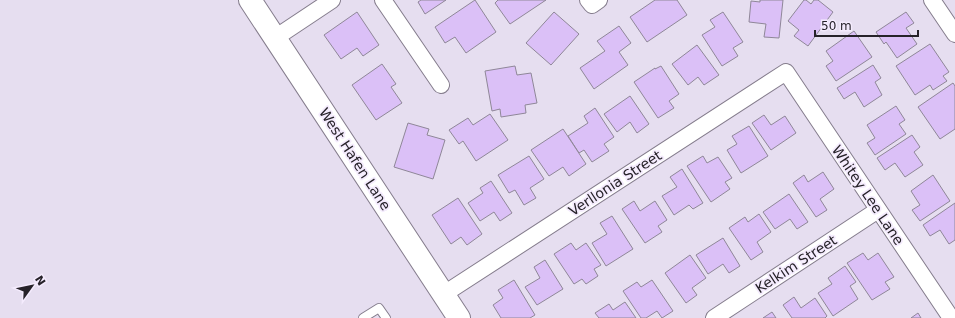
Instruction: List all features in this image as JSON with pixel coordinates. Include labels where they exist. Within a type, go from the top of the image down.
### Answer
[{"type":"main road","name":"West Hafen Lane","points":[[250,0],[459,318]]},
{"type":"street","points":[[275,38],[332,0]]},
{"type":"street","points":[[383,0],[441,85]]},
{"type":"street","points":[[932,0],[955,34]]},
{"type":"street","name":"Verllonia Street","points":[[444,294],[786,72]]},
{"type":"street","name":"Whitey Lee Lane","points":[[786,72],[951,318]]},
{"type":"street","name":"Kelkim Street","points":[[714,318],[878,210]]},
{"type":"lane","points":[[364,318],[379,308],[386,318]]},
{"type":"building","points":[[421,0],[446,0],[425,14],[418,2]]},
{"type":"building","points":[[475,0],[496,32],[466,53],[455,37],[445,43],[435,27]]},
{"type":"building","points":[[498,0],[546,0],[510,24],[495,3]]},
{"type":"building","points":[[655,0],[677,0],[687,15],[647,42],[630,17]]},
{"type":"building","points":[[760,0],[783,0],[779,38],[764,37],[766,24],[749,22],[751,1],[760,2]]},
{"type":"building","points":[[804,0],[811,4],[814,0],[818,0],[833,12],[808,46],[794,36],[799,30],[788,21]]},
{"type":"building","points":[[357,12],[379,45],[363,56],[357,48],[341,59],[324,35]]},
{"type":"building","points":[[554,12],[579,34],[551,65],[526,43]]},
{"type":"building","points":[[723,12],[743,42],[733,48],[738,56],[722,66],[702,35],[715,27],[710,20]]},
{"type":"building","points":[[906,12],[914,23],[906,28],[917,44],[897,58],[886,42],[884,44],[876,32]]},
{"type":"building","points":[[619,26],[631,43],[619,52],[628,65],[594,89],[580,68],[605,51],[597,41]]},
{"type":"building","points":[[854,31],[872,57],[836,81],[826,66],[833,61],[826,51]]},
{"type":"building","points":[[930,44],[949,72],[943,76],[947,81],[933,90],[930,85],[915,95],[896,66]]},
{"type":"building","points":[[697,45],[719,75],[704,85],[698,77],[688,85],[672,64]]},
{"type":"building","points":[[382,64],[396,84],[391,87],[402,103],[376,120],[352,85]]},
{"type":"building","points":[[873,65],[881,78],[875,82],[882,95],[864,107],[855,92],[844,99],[837,88]]},
{"type":"building","points":[[515,66],[517,75],[531,73],[537,103],[525,105],[526,113],[501,117],[500,109],[492,111],[485,71]]},
{"type":"building","points":[[661,66],[679,94],[669,101],[674,108],[658,118],[634,82],[655,68]]},
{"type":"building","points":[[953,83],[955,86],[955,129],[940,139],[918,107]]},
{"type":"building","points":[[630,96],[649,124],[637,133],[630,122],[617,132],[604,114]]},
{"type":"building","points":[[896,106],[905,120],[899,124],[906,134],[875,155],[867,143],[875,138],[867,125]]},
{"type":"building","points":[[595,108],[614,137],[604,144],[609,151],[592,162],[584,150],[579,153],[568,136],[588,123],[584,116]]},
{"type":"building","points":[[490,114],[508,140],[476,161],[463,141],[459,144],[449,130],[468,118],[473,125]]},
{"type":"building","points":[[764,115],[771,125],[785,116],[796,133],[771,150],[752,123]]},
{"type":"building","points":[[408,123],[429,129],[427,135],[445,140],[433,179],[394,167]]},
{"type":"building","points":[[749,126],[768,156],[741,173],[727,150],[737,144],[732,136]]},
{"type":"building","points":[[563,129],[586,164],[569,176],[563,167],[549,176],[531,150]]},
{"type":"building","points":[[912,135],[920,147],[914,152],[923,165],[905,177],[895,163],[885,170],[877,158]]},
{"type":"building","points":[[529,156],[544,179],[530,188],[536,198],[524,205],[515,190],[509,193],[498,175]]},
{"type":"building","points":[[703,156],[707,163],[718,157],[732,178],[725,182],[730,189],[711,202],[687,166]]},
{"type":"building","points":[[682,169],[703,203],[693,209],[689,205],[674,215],[662,196],[677,187],[670,177]]},
{"type":"building","points":[[823,172],[834,189],[820,199],[827,210],[816,217],[793,183],[804,175],[808,182]]},
{"type":"building","points":[[933,175],[950,201],[920,221],[912,210],[920,205],[911,191]]},
{"type":"building","points":[[491,181],[512,213],[500,221],[494,212],[480,221],[468,203],[483,193],[480,188]]},
{"type":"building","points":[[789,194],[808,222],[797,229],[790,219],[775,229],[763,212]]},
{"type":"building","points":[[458,198],[482,234],[467,245],[461,237],[451,244],[432,215]]},
{"type":"building","points":[[634,201],[640,211],[655,201],[667,220],[658,226],[662,232],[645,243],[622,209]]},
{"type":"building","points":[[955,203],[955,240],[949,244],[940,230],[930,236],[923,225]]},
{"type":"building","points":[[759,214],[771,232],[757,242],[763,252],[751,260],[729,228],[745,217],[748,222]]},
{"type":"building","points":[[612,216],[633,249],[606,266],[592,243],[607,234],[600,223]]},
{"type":"building","points":[[723,238],[740,266],[729,273],[723,264],[708,274],[696,255]]},
{"type":"building","points":[[571,243],[576,250],[586,243],[601,265],[594,269],[598,276],[586,284],[582,279],[574,284],[554,254]]},
{"type":"building","points":[[863,253],[868,260],[878,253],[894,277],[885,282],[890,289],[872,300],[847,263]]},
{"type":"building","points":[[690,255],[706,278],[692,288],[697,295],[686,303],[665,273]]},
{"type":"building","points":[[545,260],[563,289],[537,305],[525,287],[540,278],[534,267]]},
{"type":"building","points":[[845,266],[856,282],[850,286],[858,299],[833,316],[818,293],[832,284],[828,278]]},
{"type":"building","points":[[514,280],[535,315],[530,318],[501,318],[493,305],[503,298],[498,290]]},
{"type":"building","points":[[652,280],[673,311],[662,318],[657,311],[646,318],[641,318],[623,291],[637,282],[641,287]]},
{"type":"building","points":[[794,297],[801,308],[815,298],[827,316],[825,318],[792,318],[783,305]]},
{"type":"building","points":[[625,302],[636,318],[599,318],[595,313],[609,304],[613,310]]},
{"type":"building","points":[[772,312],[776,318],[763,318]]},
{"type":"building","points":[[918,313],[921,318],[911,318]]}]
